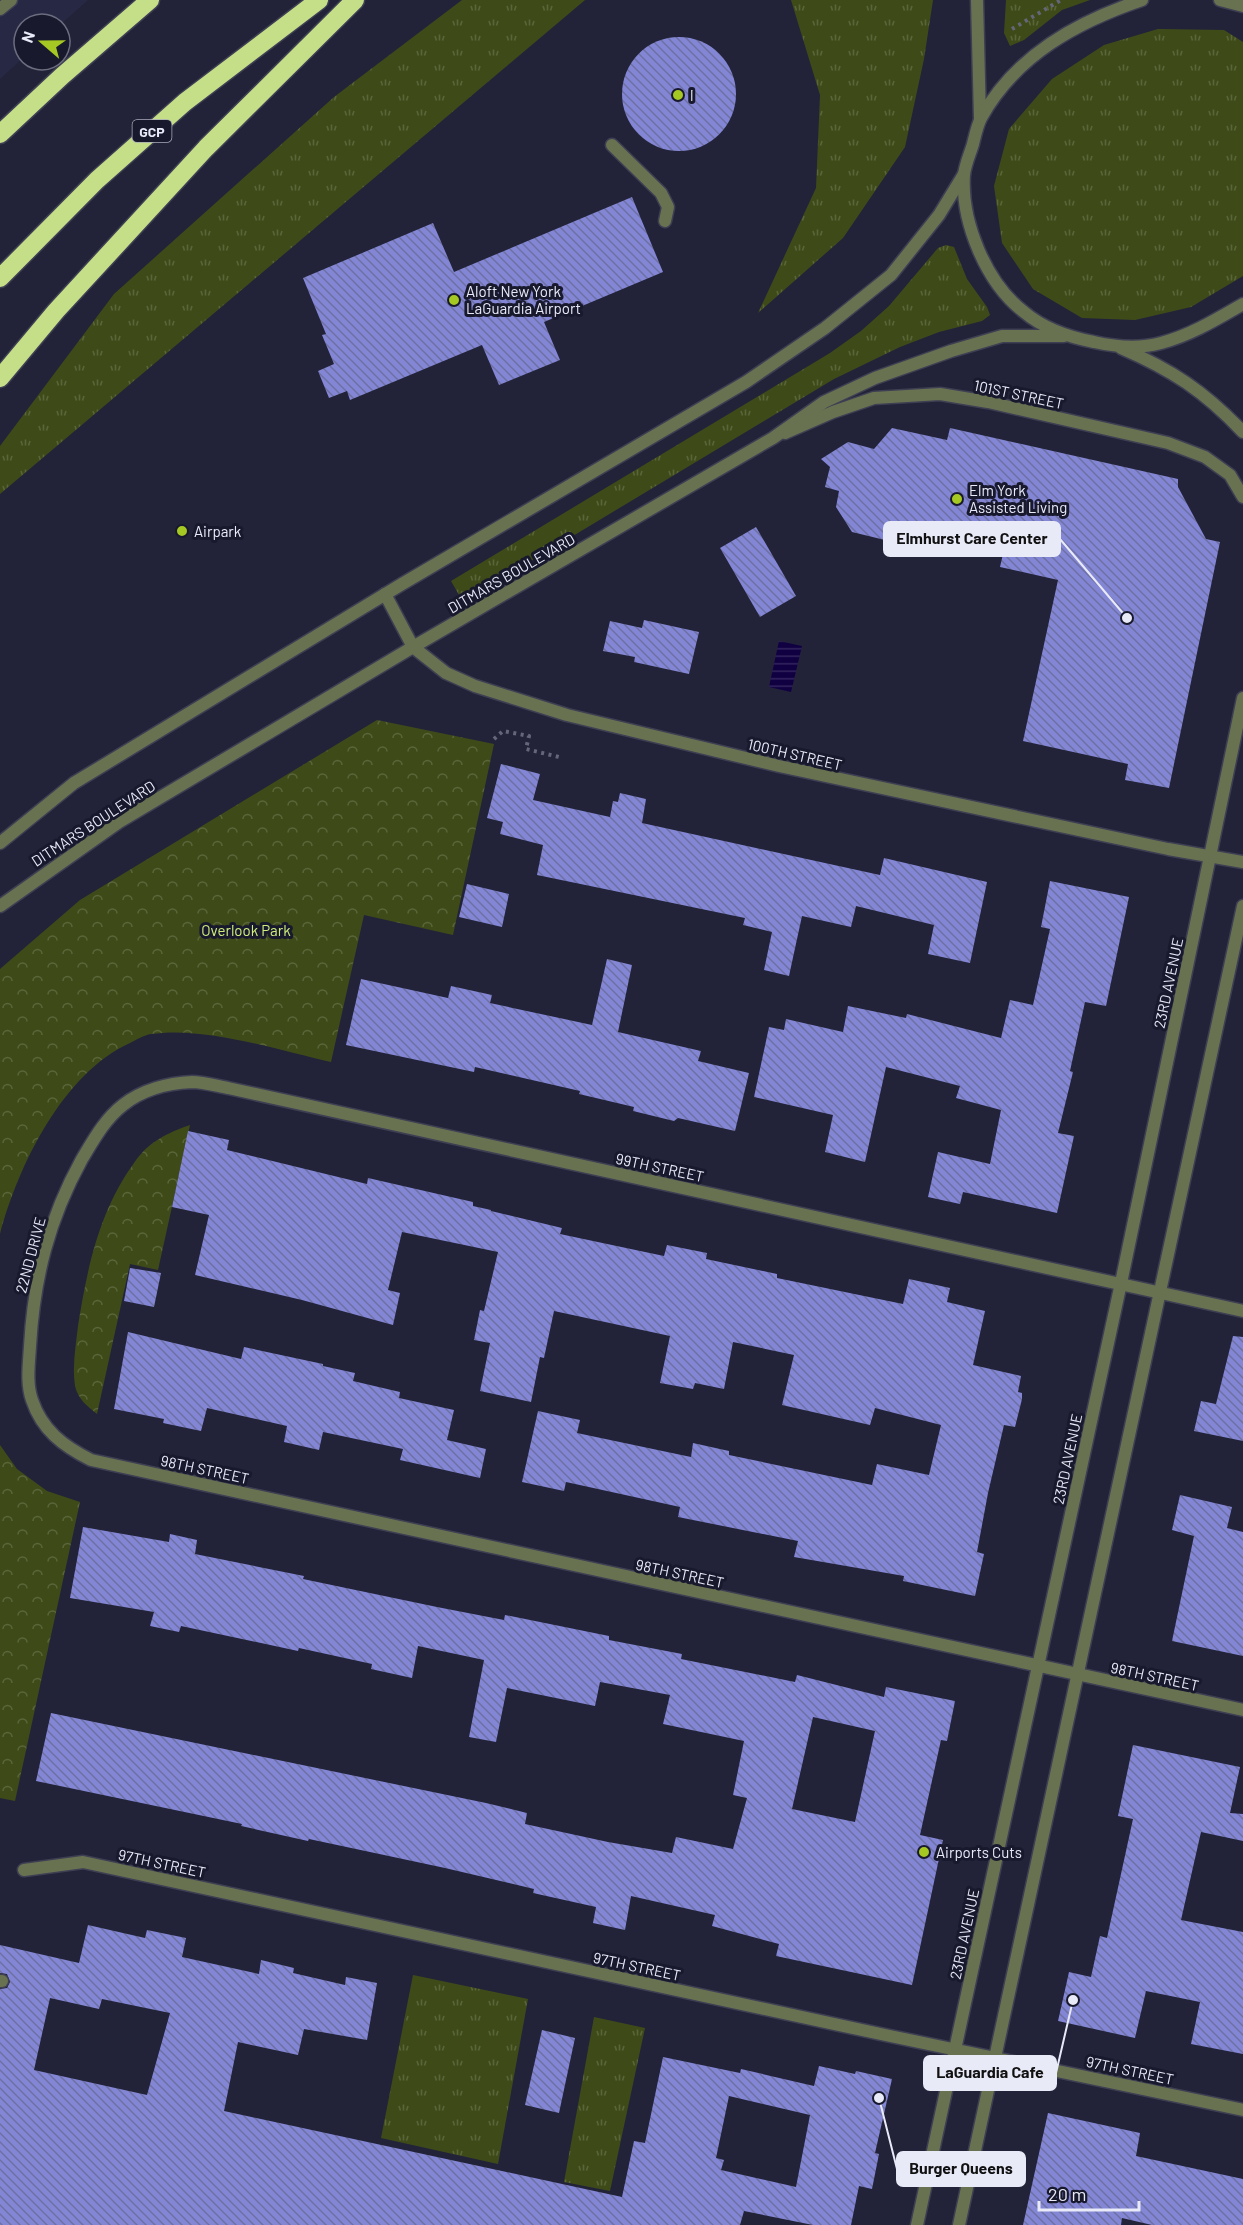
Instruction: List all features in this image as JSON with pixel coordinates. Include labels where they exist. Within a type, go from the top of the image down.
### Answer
[{"type":"highway","points":[[0,134],[62,76],[150,0]]},
{"type":"highway","name":"GCP","points":[[0,278],[97,180],[185,102],[319,0]]},
{"type":"highway","points":[[0,378],[64,302],[206,148],[355,0]]},
{"type":"street","points":[[0,9],[11,0]]},
{"type":"street","points":[[977,0],[980,120]]},
{"type":"street","points":[[0,843],[74,783],[385,594],[746,382],[825,328],[891,275],[939,215],[964,174],[980,120],[1002,86],[1036,54],[1064,34],[1104,13],[1142,0]]},
{"type":"street","points":[[1220,0],[1243,6]]},
{"type":"street","points":[[612,145],[661,194],[668,207],[665,221]]},
{"type":"street","points":[[964,174],[968,219],[980,253],[999,286],[1023,312],[1064,336],[1121,348],[1157,364],[1190,383],[1218,406],[1243,432]]},
{"type":"street","points":[[1121,348],[1160,344],[1197,330],[1243,304]]},
{"type":"street","name":"DITMARS BOULEVARD","points":[[0,906],[119,822],[413,647],[773,438],[824,402],[875,378],[1002,336],[1064,336]]},
{"type":"street","name":"101ST STREET","points":[[773,438],[833,412],[874,398],[940,394],[988,402],[1168,443],[1205,457],[1214,463],[1230,475],[1243,497]]},
{"type":"street","name":"100TH STREET","points":[[385,594],[413,647],[446,673],[475,686],[567,715],[779,766],[1243,862]]},
{"type":"street","name":"23RD AVENUE","points":[[917,2225],[1121,1283],[1243,698]]},
{"type":"street","points":[[959,2225],[1243,906]]},
{"type":"street","name":"99TH STREET","points":[[193,1082],[1159,1292]]},
{"type":"street","name":"22ND DRIVE","points":[[111,1464],[91,1460],[67,1448],[44,1425],[31,1399],[27,1373],[32,1303],[49,1232],[65,1190],[93,1139],[108,1119],[125,1103],[154,1088],[193,1082]]},
{"type":"street","points":[[1159,1292],[1243,1311]]},
{"type":"street","name":"98TH STREET","points":[[111,1464],[1243,1710]]},
{"type":"street","name":"97TH STREET","points":[[24,1870],[83,1862],[1243,2110]]},
{"type":"path","points":[[1012,29],[1061,0]]},
{"type":"path","points":[[494,739],[503,731],[529,736],[526,749],[559,757]]},
{"type":"shaded area","points":[[0,0],[88,0],[72,14],[72,12],[12,12],[12,68],[0,79]]},
{"type":"shaded area","points":[[779,641],[802,646],[791,692],[769,687]]},
{"type":"green space","points":[[462,0],[585,0],[0,494],[0,446],[114,294],[334,97]]},
{"type":"green space","points":[[791,0],[933,0],[924,59],[905,147],[843,238],[758,313],[816,188],[820,95]]},
{"type":"green space","points":[[1006,0],[1090,0],[1062,10],[1024,40],[1010,46],[1004,33]]},
{"type":"green space","points":[[1158,29],[1224,30],[1243,42],[1243,276],[1191,307],[1135,320],[1082,318],[1033,289],[1002,243],[994,186],[1009,129],[1052,79],[1104,45]]},
{"type":"green space","points":[[946,245],[954,247],[967,279],[987,307],[990,315],[982,321],[939,332],[900,347],[834,379],[463,602],[451,581],[830,353],[861,331],[889,306],[938,248]]},
{"type":"green space","name":"Overlook Park","points":[[377,720],[494,744],[453,935],[364,915],[331,1062],[241,1040],[172,1032],[146,1035],[106,1057],[84,1076],[47,1124],[18,1180],[0,1234],[0,969],[80,900]]},
{"type":"green space","points":[[190,1125],[158,1270],[130,1264],[97,1414],[78,1395],[74,1371],[78,1326],[96,1241],[122,1181],[139,1156],[159,1139]]},
{"type":"green space","points":[[0,1445],[17,1469],[47,1491],[80,1502],[15,1801],[0,1798]]},
{"type":"green space","points":[[413,1975],[528,1999],[498,2164],[381,2138]]},
{"type":"green space","points":[[594,2017],[645,2028],[610,2191],[564,2182]]},
{"type":"building","name":"l","points":[[679,37],[701,41],[719,54],[732,72],[736,94],[732,116],[719,134],[701,147],[679,151],[657,147],[639,134],[626,116],[622,94],[626,72],[639,54],[657,41]]},
{"type":"building","name":"Aloft New York LaGuardia Airport","points":[[632,197],[663,272],[544,322],[560,360],[499,385],[482,345],[350,400],[347,391],[329,398],[318,371],[334,364],[322,335],[326,334],[303,278],[433,223],[454,272]]},
{"type":"building","points":[[892,428],[947,440],[950,428],[1178,479],[1178,487],[1206,539],[1220,542],[1169,788],[1125,780],[1128,764],[1023,741],[1058,580],[1000,567],[1003,554],[893,530],[889,541],[852,532],[836,507],[839,491],[825,487],[830,467],[821,459],[848,442],[874,449]]},
{"type":"building","points":[[756,527],[796,596],[760,617],[720,548]]},
{"type":"building","points":[[644,620],[699,632],[689,674],[634,662],[635,657],[603,651],[610,621],[642,628]]},
{"type":"building","points":[[501,764],[540,774],[533,800],[610,817],[613,801],[618,802],[620,793],[646,799],[642,823],[880,875],[884,858],[987,882],[970,963],[928,954],[934,925],[856,906],[851,927],[802,916],[789,976],[764,970],[772,932],[743,925],[745,918],[537,875],[543,845],[500,834],[503,822],[487,818]]},
{"type":"building","points":[[1050,881],[1129,897],[1106,1006],[1085,1002],[1070,1071],[1073,1072],[1058,1133],[1074,1136],[1057,1213],[963,1192],[960,1204],[928,1197],[938,1152],[990,1164],[1001,1110],[956,1098],[960,1086],[886,1067],[865,1162],[825,1152],[833,1115],[754,1097],[769,1027],[784,1030],[786,1019],[843,1032],[848,1006],[906,1018],[907,1014],[1001,1038],[1010,1000],[1033,1005],[1050,929],[1041,927]]},
{"type":"building","points":[[467,884],[509,894],[502,927],[459,917]]},
{"type":"building","points":[[607,959],[632,965],[618,1032],[701,1051],[698,1061],[749,1073],[735,1131],[678,1118],[674,1121],[633,1111],[634,1107],[579,1094],[580,1091],[475,1067],[474,1072],[346,1045],[361,979],[448,998],[451,986],[492,995],[490,1003],[592,1025]]},
{"type":"building","points":[[188,1131],[229,1140],[227,1150],[367,1184],[368,1178],[473,1202],[473,1206],[562,1228],[560,1234],[664,1256],[667,1245],[707,1253],[706,1259],[777,1274],[777,1278],[903,1304],[909,1279],[950,1288],[947,1302],[985,1311],[973,1365],[1021,1376],[1018,1392],[1022,1393],[1022,1399],[1015,1427],[1004,1425],[988,1493],[977,1552],[984,1554],[975,1596],[903,1581],[904,1576],[794,1557],[798,1541],[678,1517],[680,1507],[566,1482],[564,1491],[522,1482],[538,1411],[580,1420],[577,1433],[691,1457],[693,1443],[729,1451],[729,1455],[872,1485],[877,1464],[929,1475],[941,1425],[875,1408],[870,1425],[782,1405],[794,1355],[733,1342],[724,1389],[695,1383],[693,1389],[660,1383],[670,1336],[554,1311],[544,1358],[540,1357],[531,1402],[480,1391],[490,1343],[474,1340],[480,1310],[484,1311],[498,1252],[402,1232],[388,1290],[400,1293],[393,1325],[302,1300],[195,1275],[209,1215],[172,1207]]},
{"type":"building","points":[[130,1268],[161,1273],[154,1307],[124,1301]]},
{"type":"building","points":[[128,1332],[241,1359],[244,1347],[323,1364],[323,1366],[355,1373],[353,1381],[400,1392],[399,1398],[454,1410],[447,1440],[486,1449],[480,1478],[400,1460],[403,1449],[323,1432],[319,1450],[284,1442],[287,1426],[207,1408],[201,1431],[163,1423],[164,1419],[114,1409]]},
{"type":"building","points":[[1233,1336],[1243,1337],[1243,1441],[1194,1431],[1201,1401],[1216,1404]]},
{"type":"building","points":[[1180,1495],[1232,1507],[1227,1528],[1243,1532],[1243,1656],[1172,1641],[1194,1536],[1172,1530]]},
{"type":"building","points":[[83,1527],[169,1542],[170,1534],[197,1540],[195,1554],[304,1576],[303,1579],[504,1620],[505,1615],[609,1636],[609,1640],[682,1654],[681,1659],[795,1682],[797,1675],[884,1697],[886,1687],[955,1701],[947,1741],[941,1740],[920,1835],[943,1840],[912,1985],[776,1956],[779,1944],[712,1926],[715,1915],[631,1896],[625,1930],[593,1923],[596,1907],[533,1893],[534,1889],[36,1781],[51,1713],[486,1803],[527,1813],[525,1824],[672,1853],[676,1837],[733,1849],[747,1798],[733,1795],[744,1741],[663,1724],[670,1695],[600,1682],[595,1706],[507,1688],[496,1742],[469,1737],[484,1660],[418,1646],[412,1678],[371,1669],[372,1664],[299,1648],[298,1651],[181,1626],[179,1632],[150,1626],[154,1612],[70,1598]],"holes":[[[813,1717],[875,1731],[855,1822],[792,1809]]]},
{"type":"building","points":[[1133,1745],[1240,1767],[1230,1813],[1243,1814],[1243,1841],[1201,1832],[1181,1920],[1243,1932],[1243,2054],[1191,2044],[1200,2002],[1146,1991],[1135,2038],[1058,2021],[1069,1972],[1091,1977],[1100,1936],[1107,1938],[1133,1819],[1118,1816]]},
{"type":"building","points":[[88,1925],[145,1938],[147,1930],[186,1938],[182,1957],[259,1974],[261,1960],[294,1968],[293,1973],[345,1985],[346,1977],[377,1983],[367,2040],[304,2029],[298,2055],[238,2042],[224,2111],[622,2197],[634,2141],[645,2143],[663,2057],[740,2073],[741,2069],[814,2086],[819,2066],[892,2079],[875,2153],[879,2154],[872,2189],[859,2186],[851,2225],[813,2225],[744,2211],[740,2225],[0,2225],[0,1989],[7,1988],[10,1982],[7,1974],[0,1973],[0,1945],[79,1963]],"holes":[[[50,1998],[99,2009],[102,1999],[170,2013],[147,2095],[34,2070]],[[729,2096],[810,2115],[796,2187],[721,2170],[724,2160],[716,2158]]]},
{"type":"building","points":[[542,2030],[575,2038],[559,2113],[525,2105]]},
{"type":"building","points":[[1048,2113],[1140,2133],[1136,2156],[1243,2179],[1243,2225],[1152,2225],[1122,2218],[1121,2225],[1023,2225]]},
{"type":"place","name":"l","points":[[678,95]]},
{"type":"place","name":"Aloft New York LaGuardia Airport","points":[[454,300]]},
{"type":"place","name":"Elm York Assisted Living","points":[[957,499]]},
{"type":"place","name":"Airpark","points":[[182,531]]},
{"type":"place","name":"Elmhurst Care Center","points":[[1127,618]]},
{"type":"place","name":"Airports Cuts","points":[[924,1852]]},
{"type":"place","name":"LaGuardia Cafe","points":[[1073,2000]]},
{"type":"place","name":"Burger Queens","points":[[879,2098]]}]
